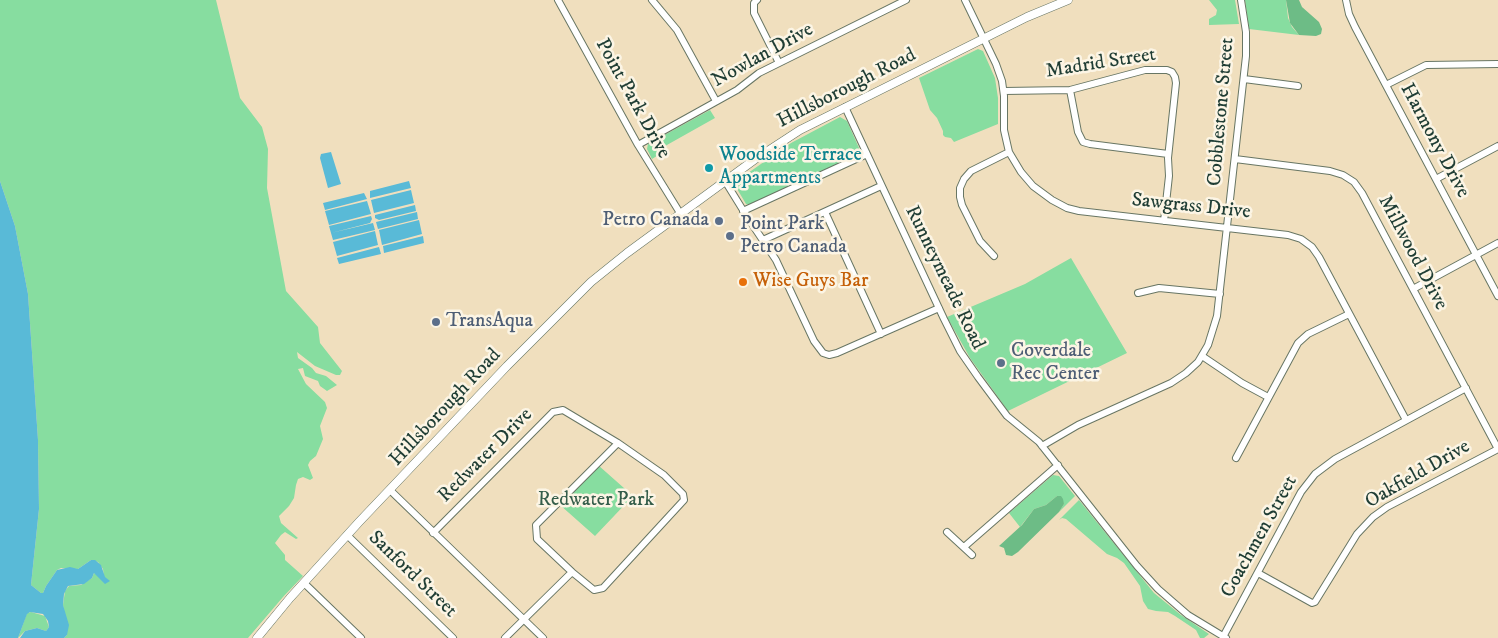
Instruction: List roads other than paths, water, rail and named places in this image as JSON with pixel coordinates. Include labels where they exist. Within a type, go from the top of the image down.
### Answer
[{"type":"main road","name":"Hillsborough Road","points":[[257,638],[347,535],[507,366],[592,282],[627,253],[786,138],[1027,16],[1068,0]]},
{"type":"street","name":"Point Park Drive","points":[[558,0],[638,145],[680,213]]},
{"type":"street","points":[[652,0],[677,30],[716,102]]},
{"type":"street","points":[[757,0],[754,4],[754,12],[779,63]]},
{"type":"street","name":"Nowlan Drive","points":[[638,145],[737,90],[759,73],[896,2],[906,0]]},
{"type":"street","name":"Sawgrass Drive","points":[[965,0],[998,70],[1004,92],[1004,130],[1010,152],[1021,172],[1032,186],[1062,206],[1085,212],[1293,235],[1305,241],[1319,257],[1406,420]]},
{"type":"street","name":"Cobblestone Street","points":[[1042,446],[1078,425],[1171,383],[1186,373],[1202,356],[1214,331],[1220,294],[1244,79],[1246,41],[1241,0]]},
{"type":"street","name":"Harmony Drive","points":[[1346,0],[1352,20],[1498,296]]},
{"type":"street","points":[[1386,85],[1426,65],[1498,64]]},
{"type":"street","name":"Madrid Street","points":[[1004,92],[1070,90],[1145,70],[1167,70],[1172,72],[1176,83],[1168,154],[1169,176],[1164,221]]},
{"type":"street","points":[[1244,79],[1298,86]]},
{"type":"street","points":[[1070,90],[1078,132],[1084,142],[1168,154]]},
{"type":"street","name":"Runneymeade Road","points":[[845,107],[938,308],[964,357],[1010,419],[1042,446],[1158,590],[1188,615],[1225,637]]},
{"type":"street","points":[[1436,179],[1498,146]]},
{"type":"street","points":[[994,256],[980,241],[962,205],[960,188],[964,179],[971,171],[1010,152]]},
{"type":"street","points":[[743,211],[867,154]]},
{"type":"street","name":"Millwood Drive","points":[[1235,159],[1330,170],[1354,182],[1362,193],[1498,449]]},
{"type":"street","points":[[725,181],[776,260],[814,341],[821,351],[826,354],[837,353],[938,308]]},
{"type":"street","points":[[763,240],[882,186]]},
{"type":"street","points":[[825,212],[881,334]]},
{"type":"street","points":[[1413,289],[1498,243]]},
{"type":"street","points":[[1138,292],[1159,288],[1220,294]]},
{"type":"street","points":[[1236,458],[1292,351],[1301,340],[1349,314]]},
{"type":"street","points":[[1202,356],[1242,383],[1268,397]]},
{"type":"street","name":"Coachmen Street","points":[[1225,637],[1302,492],[1315,474],[1335,459],[1466,388]]},
{"type":"street","name":"Redwater Drive","points":[[433,533],[553,412],[563,410],[618,442],[664,475],[683,494],[684,500],[603,588],[594,590],[572,572],[537,539],[536,525],[618,442]]},
{"type":"street","name":"Oakfield Drive","points":[[1258,573],[1312,603],[1316,602],[1357,534],[1368,522],[1383,510],[1498,449]]},
{"type":"street","points":[[964,547],[1058,466]]},
{"type":"street","points":[[390,490],[543,638]]},
{"type":"street","points":[[947,532],[972,555]]},
{"type":"street","name":"Sanford Street","points":[[347,535],[453,638]]},
{"type":"street","points":[[505,638],[572,572]]},
{"type":"street","points":[[304,583],[361,638]]},
{"type":"water","points":[[331,152],[341,184],[328,188],[320,158],[321,154]]},
{"type":"water","points":[[0,181],[15,226],[28,294],[38,440],[39,509],[31,585],[43,593],[57,570],[70,567],[78,569],[91,560],[95,560],[101,565],[105,577],[110,581],[105,584],[94,573],[92,578],[84,584],[68,586],[64,594],[63,605],[69,625],[67,635],[64,638],[20,638],[25,631],[37,628],[46,631],[49,627],[48,621],[43,614],[30,612],[27,614],[18,638],[0,638]]},
{"type":"water","points":[[409,181],[411,188],[370,198],[370,191]]},
{"type":"water","points":[[411,190],[414,203],[374,213],[371,200]]},
{"type":"water","points":[[364,193],[367,199],[325,210],[323,203]]},
{"type":"water","points":[[367,201],[371,214],[329,225],[325,211]]},
{"type":"water","points":[[415,205],[416,211],[379,220],[375,218],[375,215]]},
{"type":"water","points":[[417,212],[418,219],[378,229],[376,222]]},
{"type":"water","points":[[371,216],[370,223],[331,233],[329,226]]},
{"type":"water","points":[[419,220],[422,234],[382,245],[379,230]]},
{"type":"water","points":[[373,223],[375,230],[333,240],[331,233]]},
{"type":"water","points":[[375,231],[378,245],[337,256],[333,242]]},
{"type":"water","points":[[423,236],[424,243],[384,253],[383,246]]},
{"type":"water","points":[[379,247],[381,254],[339,264],[337,258]]},
{"type":"place","name":"Woodside Terrace Appartments","points":[[709,168]]},
{"type":"place","name":"Petro Canada","points":[[719,221]]},
{"type":"place","name":"Point Park Petro Canada","points":[[730,236]]},
{"type":"place","name":"Wise Guys Bar","points":[[743,282]]},
{"type":"place","name":"TransAqua","points":[[436,322]]},
{"type":"place","name":"Coverdale Rec Center","points":[[1001,363]]},
{"type":"park label","name":"Redwater Park","points":[[596,501]]}]
